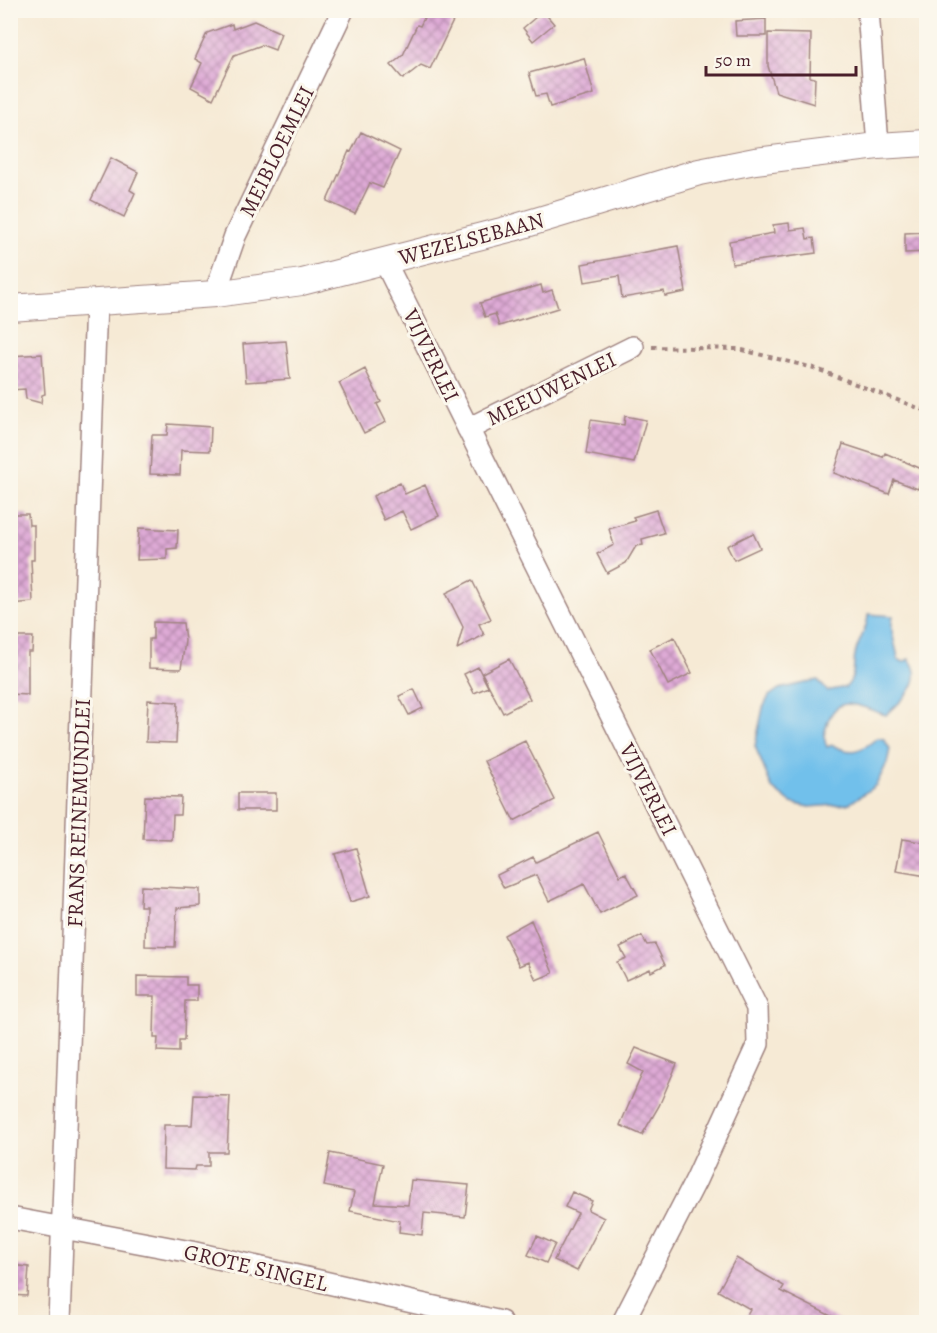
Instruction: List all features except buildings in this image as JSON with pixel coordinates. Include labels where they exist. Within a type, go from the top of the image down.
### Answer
[{"type":"street","name":"MEIBLOEMLEI","points":[[215,294],[235,236],[343,10]]},
{"type":"street","points":[[868,10],[878,146]]},
{"type":"street","name":"WEZELSEBAAN","points":[[10,308],[215,294],[302,282],[524,225],[699,171],[878,146],[927,143]]},
{"type":"street","name":"VIJVERLEI","points":[[385,262],[757,1008],[758,1044],[696,1180],[623,1323]]},
{"type":"street","name":"FRANS REINEMUNDLEI","points":[[59,1323],[96,303]]},
{"type":"street","name":"MEEUWENLEI","points":[[468,429],[633,347]]},
{"type":"street","name":"GROTE SINGEL","points":[[10,1218],[191,1252],[501,1323]]},
{"type":"path","points":[[633,347],[738,349],[814,368],[927,411]]},
{"type":"water","points":[[868,614],[893,616],[892,632],[898,659],[903,662],[909,659],[914,667],[914,683],[905,697],[886,715],[852,704],[838,707],[827,724],[824,738],[827,747],[832,745],[850,751],[861,749],[877,738],[884,739],[890,749],[887,763],[876,785],[849,804],[809,807],[791,803],[772,788],[755,746],[763,708],[769,696],[779,689],[818,680],[827,691],[846,687],[852,679],[856,651]]}]
